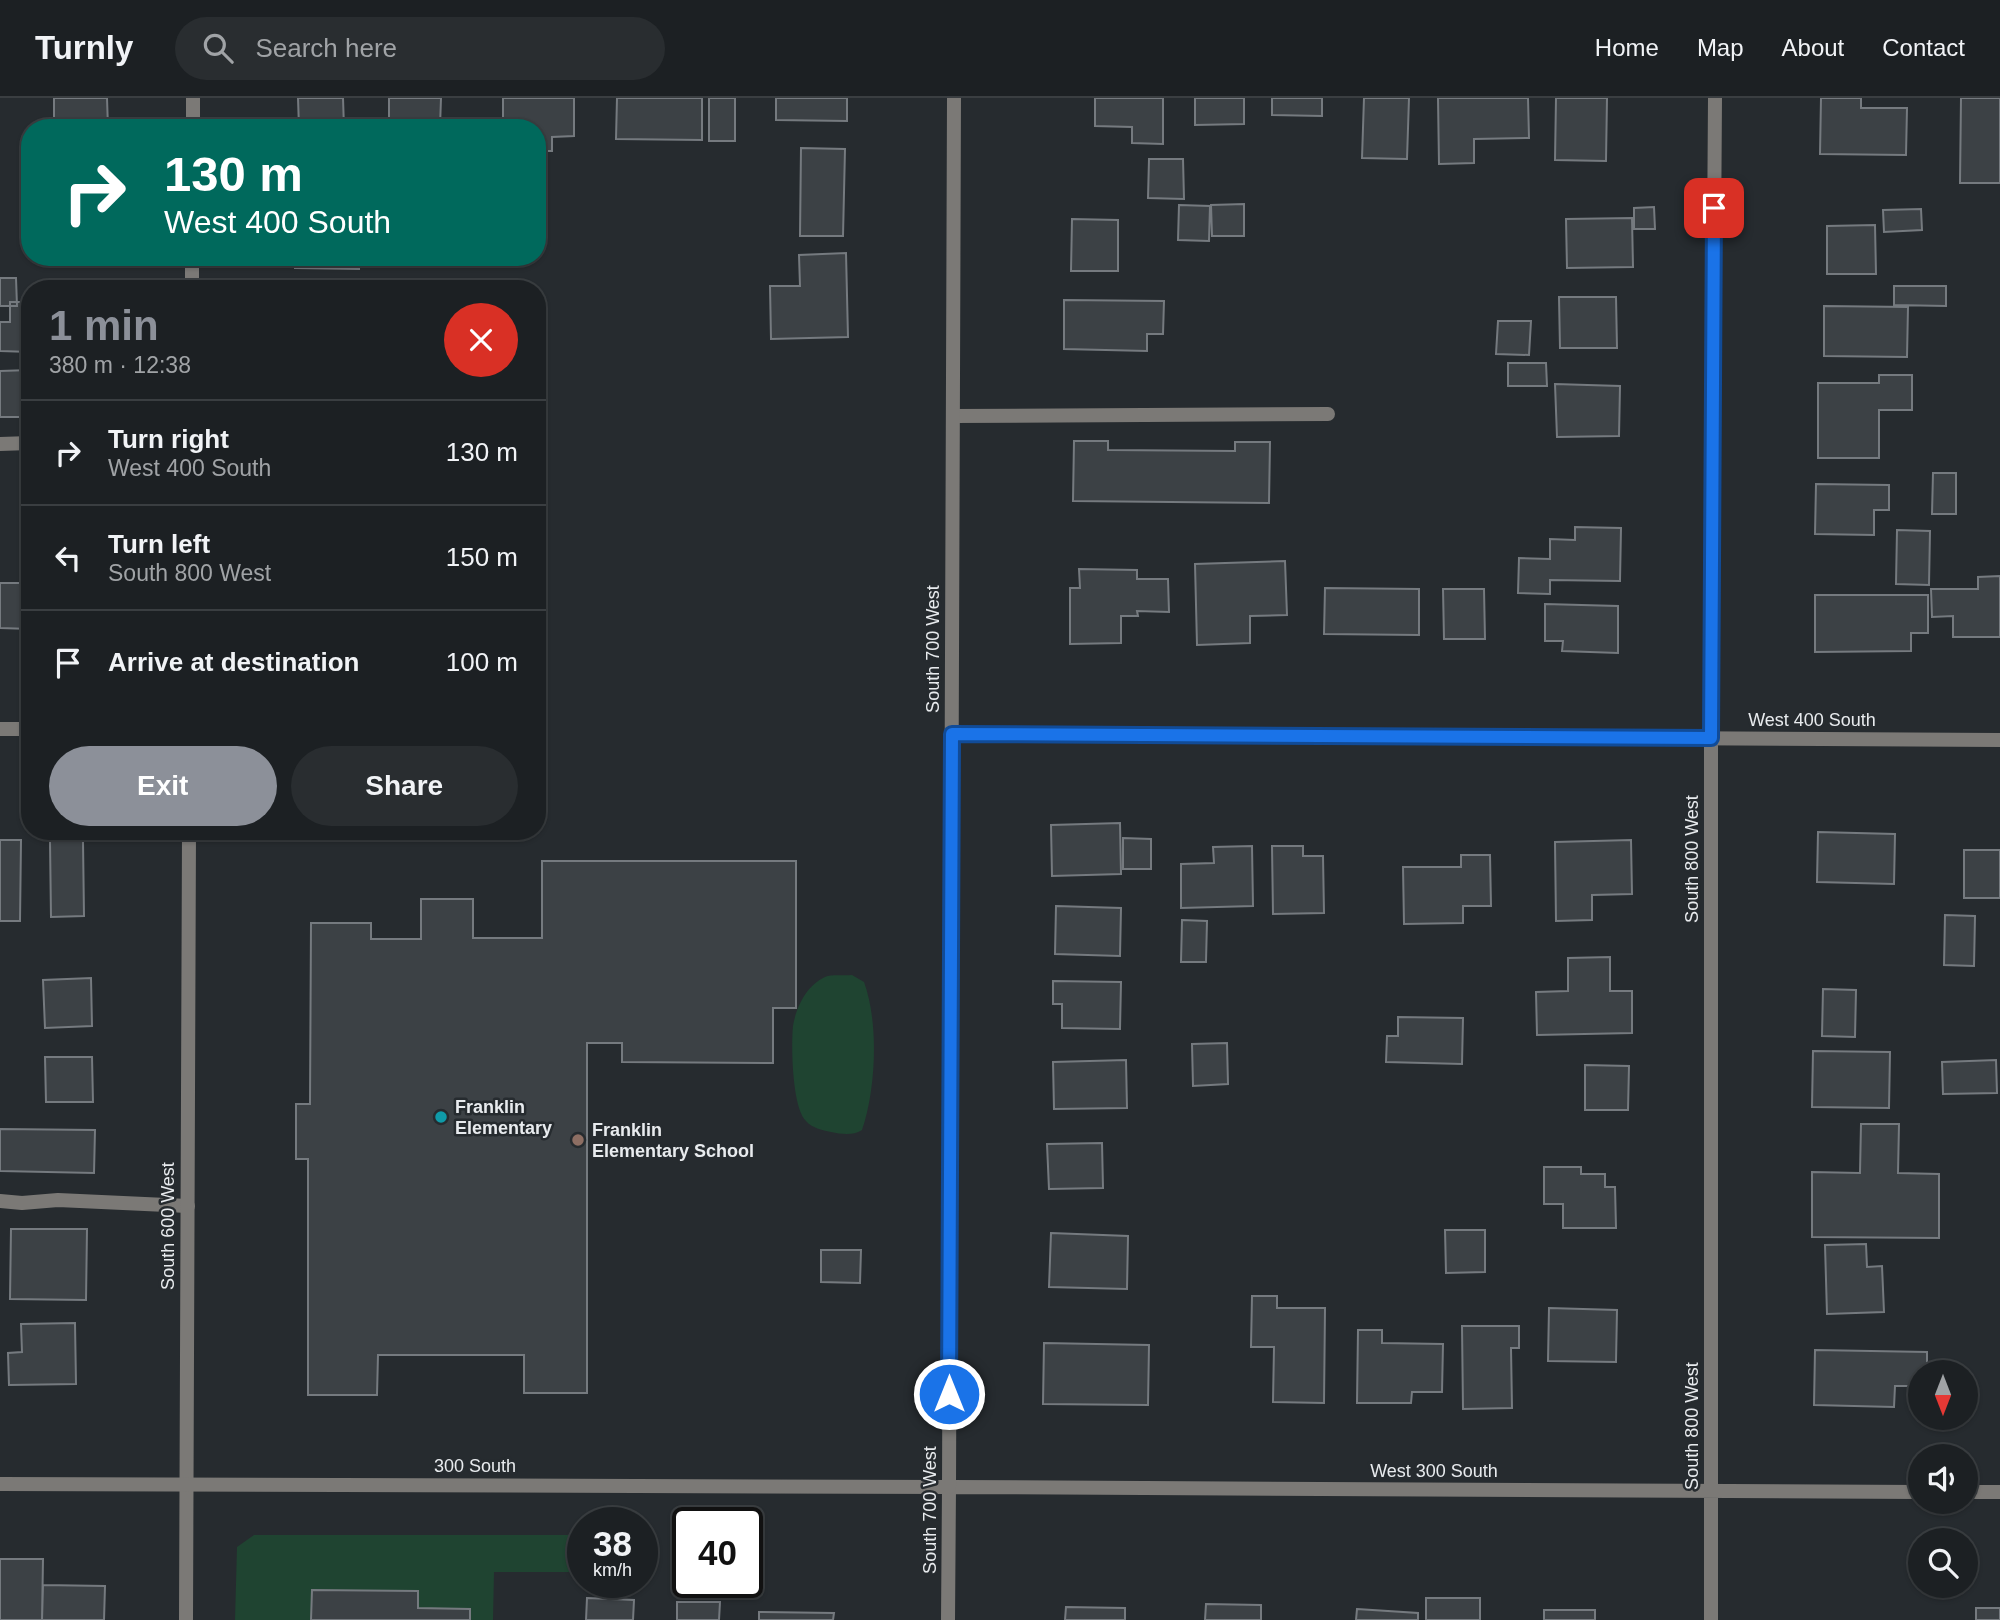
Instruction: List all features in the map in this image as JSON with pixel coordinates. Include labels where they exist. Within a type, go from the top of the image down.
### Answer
[{"type":"street","points":[[193,98],[193,119]]},
{"type":"street","name":"South 700 West","points":[[948,1620],[954,98]]},
{"type":"street","name":"South 800 West","points":[[1711,1620],[1711,738],[1715,98]]},
{"type":"street","points":[[953,416],[1328,414]]},
{"type":"street","points":[[0,444],[21,443]]},
{"type":"street","points":[[0,729],[21,729]]},
{"type":"street","name":"West 400 South","points":[[952,734],[2000,740]]},
{"type":"street","name":"South 600 West","points":[[186,1620],[189,840]]},
{"type":"street","points":[[0,1201],[22,1203],[58,1200],[188,1206]]},
{"type":"street","name":"300 South","points":[[0,1484],[949,1487]]},
{"type":"street","name":"West 300 South","points":[[949,1487],[1908,1492]]},
{"type":"street","points":[[1978,1492],[2000,1492]]},
{"type":"green space","points":[[852,975],[864,982],[869,998],[874,1036],[873,1076],[862,1130],[843,1134],[814,1127],[801,1114],[795,1090],[792,1035],[797,1011],[803,997],[813,985],[828,976]]},
{"type":"green space","points":[[254,1535],[567,1535],[567,1572],[494,1572],[493,1620],[470,1620],[469,1609],[418,1608],[417,1591],[312,1590],[311,1620],[235,1620],[237,1547]]},
{"type":"building","points":[[54,98],[107,98],[108,119],[54,119]]},
{"type":"building","points":[[298,98],[343,98],[344,119],[299,119]]},
{"type":"building","points":[[389,98],[441,98],[440,119],[389,119]]},
{"type":"building","points":[[503,98],[574,98],[574,136],[552,137],[552,151],[546,151],[546,119],[503,119]]},
{"type":"building","points":[[617,98],[702,98],[702,140],[616,139]]},
{"type":"building","points":[[709,98],[735,98],[735,141],[709,141]]},
{"type":"building","points":[[776,98],[847,98],[847,121],[776,120]]},
{"type":"building","points":[[1095,98],[1163,98],[1163,144],[1132,143],[1132,127],[1095,126]]},
{"type":"building","points":[[1195,98],[1244,98],[1244,124],[1195,125]]},
{"type":"building","points":[[1272,98],[1322,98],[1322,116],[1272,115]]},
{"type":"building","points":[[1364,98],[1409,98],[1407,159],[1362,158]]},
{"type":"building","points":[[1438,98],[1528,98],[1529,138],[1474,139],[1474,163],[1439,164]]},
{"type":"building","points":[[1556,98],[1607,98],[1606,161],[1555,160]]},
{"type":"building","points":[[1821,98],[1861,98],[1861,108],[1907,108],[1906,155],[1820,154]]},
{"type":"building","points":[[1961,98],[2000,98],[2000,183],[1960,183]]},
{"type":"building","points":[[801,148],[845,149],[843,236],[800,236]]},
{"type":"building","points":[[1149,159],[1183,159],[1184,199],[1148,198]]},
{"type":"building","points":[[1244,204],[1244,236],[1212,236],[1211,205]]},
{"type":"building","points":[[1179,205],[1210,206],[1209,241],[1178,240]]},
{"type":"building","points":[[1654,207],[1655,229],[1634,229],[1634,208]]},
{"type":"building","points":[[1921,209],[1922,230],[1884,232],[1883,210]]},
{"type":"building","points":[[1632,218],[1633,267],[1567,268],[1566,219]]},
{"type":"building","points":[[1072,219],[1118,220],[1118,271],[1071,271]]},
{"type":"building","points":[[1875,225],[1876,274],[1827,274],[1827,226]]},
{"type":"building","points":[[846,253],[848,337],[771,339],[770,286],[800,286],[799,255]]},
{"type":"building","points":[[295,266],[359,266],[359,269]]},
{"type":"building","points":[[0,278],[16,278],[17,306],[0,306]]},
{"type":"building","points":[[1894,286],[1946,286],[1946,306],[1894,305]]},
{"type":"building","points":[[1559,297],[1616,297],[1617,348],[1560,348]]},
{"type":"building","points":[[1064,300],[1164,301],[1163,334],[1147,334],[1147,351],[1064,349]]},
{"type":"building","points":[[10,302],[21,302],[21,352],[0,351],[0,322],[10,322]]},
{"type":"building","points":[[1824,306],[1908,307],[1907,357],[1824,356]]},
{"type":"building","points":[[1498,321],[1531,321],[1529,355],[1496,354]]},
{"type":"building","points":[[1508,363],[1546,363],[1547,386],[1508,386]]},
{"type":"building","points":[[21,370],[21,417],[0,417],[0,371]]},
{"type":"building","points":[[1879,375],[1912,375],[1912,410],[1879,410],[1879,458],[1818,458],[1818,383],[1879,383]]},
{"type":"building","points":[[1555,384],[1620,386],[1619,436],[1557,437]]},
{"type":"building","points":[[1074,441],[1108,441],[1108,450],[1235,451],[1235,442],[1270,442],[1269,503],[1073,501]]},
{"type":"building","points":[[1933,473],[1956,473],[1956,514],[1932,514]]},
{"type":"building","points":[[1816,484],[1889,485],[1889,510],[1874,510],[1874,535],[1815,534]]},
{"type":"building","points":[[1575,527],[1621,528],[1620,581],[1550,580],[1550,594],[1518,593],[1519,558],[1550,559],[1550,539],[1575,540]]},
{"type":"building","points":[[1897,530],[1930,531],[1929,585],[1896,584]]},
{"type":"building","points":[[1285,561],[1287,615],[1250,616],[1250,643],[1197,645],[1195,564]]},
{"type":"building","points":[[1079,569],[1137,570],[1137,579],[1168,579],[1169,612],[1137,611],[1138,616],[1121,616],[1121,643],[1070,644],[1070,588],[1080,588]]},
{"type":"building","points":[[2000,576],[2000,637],[1953,637],[1953,616],[1932,617],[1931,589],[1978,589],[1978,577]]},
{"type":"building","points":[[0,583],[21,583],[21,629],[0,628]]},
{"type":"building","points":[[1325,588],[1419,589],[1419,635],[1324,634]]},
{"type":"building","points":[[1443,589],[1484,589],[1485,639],[1444,639]]},
{"type":"building","points":[[1815,595],[1928,595],[1928,633],[1911,633],[1911,651],[1815,652]]},
{"type":"building","points":[[1545,604],[1618,606],[1618,653],[1562,651],[1563,641],[1545,641]]},
{"type":"building","points":[[1120,823],[1121,874],[1052,876],[1051,825]]},
{"type":"building","points":[[1818,832],[1895,834],[1894,884],[1817,882]]},
{"type":"building","points":[[1123,838],[1151,839],[1151,869],[1123,869]]},
{"type":"building","points":[[0,840],[21,840],[20,921],[0,921]]},
{"type":"building","points":[[1631,840],[1632,894],[1592,895],[1592,920],[1556,921],[1555,842]]},
{"type":"building","points":[[50,841],[83,841],[84,916],[51,917]]},
{"type":"building","points":[[1252,846],[1253,906],[1181,908],[1181,864],[1214,863],[1213,847]]},
{"type":"building","points":[[1272,846],[1303,846],[1303,856],[1323,856],[1324,913],[1273,914]]},
{"type":"building","points":[[1964,850],[2000,850],[2000,898],[1964,898]]},
{"type":"building","points":[[1461,855],[1490,855],[1491,906],[1463,906],[1463,923],[1404,924],[1403,867],[1461,867]]},
{"type":"building","name":"Franklin Elementary","points":[[542,861],[796,861],[796,1008],[773,1008],[773,1063],[622,1062],[622,1043],[587,1043],[587,1393],[524,1393],[524,1355],[378,1355],[377,1395],[308,1395],[308,1159],[296,1159],[296,1104],[310,1104],[311,923],[371,923],[371,939],[421,939],[421,899],[473,899],[473,938],[542,938]]},
{"type":"building","points":[[1056,906],[1121,908],[1120,956],[1055,954]]},
{"type":"building","points":[[1945,915],[1975,916],[1974,966],[1944,965]]},
{"type":"building","points":[[1182,920],[1207,921],[1206,962],[1181,962]]},
{"type":"building","points":[[1610,957],[1610,991],[1632,991],[1632,1033],[1537,1035],[1536,992],[1568,991],[1568,958]]},
{"type":"building","points":[[91,978],[92,1026],[45,1028],[43,980]]},
{"type":"building","points":[[1053,981],[1121,982],[1120,1029],[1062,1028],[1062,1004],[1053,1004]]},
{"type":"building","points":[[1823,989],[1856,990],[1855,1037],[1822,1036]]},
{"type":"building","points":[[1398,1017],[1463,1018],[1462,1064],[1386,1062],[1387,1036],[1398,1036]]},
{"type":"building","points":[[1227,1043],[1228,1084],[1193,1086],[1192,1044]]},
{"type":"building","points":[[1813,1051],[1890,1052],[1889,1108],[1812,1107]]},
{"type":"building","points":[[45,1057],[92,1057],[93,1102],[46,1102]]},
{"type":"building","points":[[1126,1060],[1127,1108],[1054,1109],[1053,1062]]},
{"type":"building","points":[[1996,1060],[1997,1093],[1943,1094],[1942,1062]]},
{"type":"building","points":[[1585,1065],[1629,1066],[1628,1110],[1585,1110]]},
{"type":"building","points":[[1861,1124],[1899,1124],[1898,1173],[1939,1174],[1939,1238],[1812,1237],[1812,1172],[1860,1173]]},
{"type":"building","points":[[0,1129],[95,1130],[94,1173],[0,1171]]},
{"type":"building","points":[[1102,1143],[1103,1188],[1049,1189],[1047,1144]]},
{"type":"building","points":[[1544,1167],[1581,1167],[1581,1174],[1605,1174],[1605,1187],[1615,1187],[1616,1228],[1563,1228],[1563,1204],[1544,1204]]},
{"type":"building","points":[[11,1229],[87,1229],[86,1300],[10,1299]]},
{"type":"building","points":[[1445,1230],[1485,1230],[1485,1272],[1446,1273]]},
{"type":"building","points":[[1051,1233],[1128,1236],[1127,1289],[1049,1287]]},
{"type":"building","points":[[1866,1244],[1867,1267],[1882,1266],[1884,1312],[1827,1314],[1825,1245]]},
{"type":"building","points":[[821,1250],[861,1250],[860,1283],[821,1282]]},
{"type":"building","points":[[1252,1296],[1277,1296],[1277,1308],[1325,1308],[1324,1403],[1273,1402],[1274,1347],[1251,1347]]},
{"type":"building","points":[[1549,1308],[1617,1310],[1616,1362],[1548,1361]]},
{"type":"building","points":[[75,1323],[76,1384],[9,1385],[8,1353],[22,1352],[21,1324]]},
{"type":"building","points":[[1462,1326],[1519,1326],[1519,1348],[1511,1348],[1512,1408],[1463,1409]]},
{"type":"building","points":[[1358,1330],[1382,1330],[1382,1343],[1443,1344],[1442,1392],[1412,1392],[1411,1403],[1357,1403]]},
{"type":"building","points":[[1044,1343],[1149,1345],[1148,1405],[1043,1404]]},
{"type":"building","points":[[1815,1350],[1927,1352],[1927,1360],[1908,1360],[1908,1386],[1895,1386],[1894,1407],[1814,1405]]},
{"type":"building","points":[[0,1559],[43,1559],[42,1620],[0,1620]]},
{"type":"building","points":[[43,1585],[105,1586],[104,1620],[42,1620]]},
{"type":"building","points":[[312,1590],[418,1591],[418,1608],[470,1609],[470,1620],[311,1620]]},
{"type":"building","points":[[587,1598],[634,1600],[633,1620],[586,1620]]},
{"type":"building","points":[[1426,1598],[1480,1598],[1480,1620],[1426,1620]]},
{"type":"building","points":[[677,1602],[720,1602],[719,1620],[677,1620]]},
{"type":"building","points":[[1206,1604],[1261,1605],[1261,1620],[1205,1620]]},
{"type":"building","points":[[1066,1607],[1125,1608],[1125,1620],[1065,1620]]},
{"type":"building","points":[[1976,1608],[2000,1608],[2000,1620],[1976,1620]]},
{"type":"building","points":[[1357,1609],[1418,1613],[1418,1620],[1356,1620]]},
{"type":"building","points":[[1544,1610],[1595,1610],[1595,1620],[1544,1620]]},
{"type":"building","points":[[759,1612],[834,1613],[833,1620],[759,1620]]},
{"type":"place","name":"Franklin Elementary","points":[[441,1117]]},
{"type":"place","name":"Franklin Elementary School","points":[[578,1140]]},
{"type":"route","points":[[949,1394],[952,734],[1711,738],[1714,208]]}]
